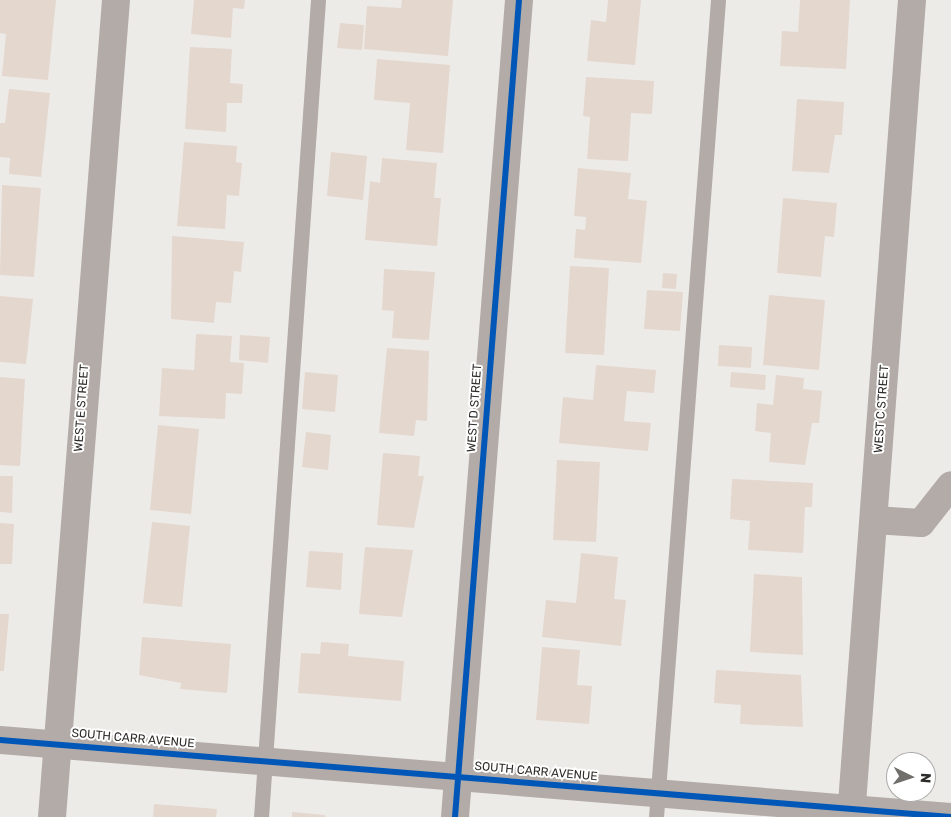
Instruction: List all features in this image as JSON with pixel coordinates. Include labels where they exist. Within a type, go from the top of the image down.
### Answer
[{"type":"street","name":"WEST E STREET","points":[[52,817],[116,0]]},
{"type":"street","name":"WEST D STREET","points":[[455,817],[519,0]]},
{"type":"street","name":"WEST C STREET","points":[[852,813],[912,0]]},
{"type":"street","points":[[874,520],[921,522],[951,485]]},
{"type":"street","name":"SOUTH CARR AVENUE","points":[[0,740],[458,777],[657,805],[951,817]]},
{"type":"lane","points":[[261,817],[318,0]]},
{"type":"lane","points":[[657,805],[718,0]]},
{"type":"building","points":[[0,0],[56,0],[48,80],[2,76],[6,34],[0,33]]},
{"type":"building","points":[[194,0],[245,0],[244,9],[233,8],[231,38],[191,34]]},
{"type":"building","points":[[402,0],[453,0],[448,56],[364,49],[367,6],[401,8]]},
{"type":"building","points":[[608,0],[641,0],[635,65],[587,61],[591,20],[606,22]]},
{"type":"building","points":[[800,0],[850,0],[846,69],[780,66],[782,31],[798,32]]},
{"type":"building","points":[[340,23],[364,25],[362,50],[337,48]]},
{"type":"building","points":[[190,47],[232,49],[230,83],[243,84],[242,103],[227,103],[226,132],[185,129]]},
{"type":"building","points":[[377,59],[450,65],[443,153],[406,150],[410,103],[374,100]]},
{"type":"building","points":[[586,77],[654,81],[652,114],[631,113],[628,161],[587,159],[590,117],[583,116]]},
{"type":"building","points":[[9,89],[50,93],[41,177],[9,174],[10,158],[0,157],[0,123],[5,123]]},
{"type":"building","points":[[797,99],[844,102],[842,135],[835,135],[829,173],[792,171]]},
{"type":"building","points":[[184,142],[237,146],[236,162],[242,163],[239,196],[227,195],[225,229],[177,226]]},
{"type":"building","points":[[331,152],[367,156],[363,200],[327,196]]},
{"type":"building","points":[[382,158],[437,163],[434,198],[441,198],[437,246],[365,240],[370,181],[380,183]]},
{"type":"building","points":[[578,168],[631,173],[628,199],[647,201],[641,263],[574,258],[576,229],[585,230],[586,217],[574,216]]},
{"type":"building","points":[[2,185],[41,188],[34,277],[0,275]]},
{"type":"building","points":[[783,198],[837,203],[834,237],[825,236],[821,277],[777,273]]},
{"type":"building","points":[[172,236],[244,242],[241,272],[234,271],[231,303],[216,302],[214,323],[171,319]]},
{"type":"building","points":[[570,266],[609,268],[604,355],[565,353]]},
{"type":"building","points":[[384,269],[435,272],[429,340],[392,338],[394,311],[382,310]]},
{"type":"building","points":[[663,273],[677,274],[676,289],[662,288]]},
{"type":"building","points":[[647,290],[683,292],[680,331],[644,329]]},
{"type":"building","points":[[769,295],[825,300],[819,370],[763,365]]},
{"type":"building","points":[[0,296],[33,299],[26,364],[0,362]]},
{"type":"building","points":[[196,334],[232,336],[230,362],[244,363],[242,394],[226,393],[225,419],[159,416],[162,368],[194,370]]},
{"type":"building","points":[[240,335],[270,337],[268,363],[239,360]]},
{"type":"building","points":[[719,345],[752,347],[751,368],[718,366]]},
{"type":"building","points":[[387,348],[429,351],[427,421],[416,420],[414,436],[379,433]]},
{"type":"building","points":[[596,365],[656,370],[654,393],[627,391],[624,421],[651,423],[648,451],[559,443],[563,397],[593,400]]},
{"type":"building","points":[[305,372],[338,375],[335,412],[302,409]]},
{"type":"building","points":[[731,372],[766,375],[765,390],[730,387]]},
{"type":"building","points":[[776,375],[804,378],[803,389],[822,391],[819,423],[812,423],[805,465],[769,462],[771,433],[755,431],[757,403],[773,405]]},
{"type":"building","points":[[0,377],[25,379],[20,466],[0,465]]},
{"type":"building","points":[[158,425],[199,429],[191,514],[150,510]]},
{"type":"building","points":[[306,432],[331,435],[328,470],[302,467]]},
{"type":"building","points":[[383,453],[420,456],[418,476],[424,476],[414,528],[377,525]]},
{"type":"building","points":[[557,460],[600,462],[596,542],[553,540]]},
{"type":"building","points":[[0,476],[13,476],[12,513],[0,512]]},
{"type":"building","points":[[732,479],[813,483],[812,507],[805,507],[803,553],[748,550],[750,521],[730,519]]},
{"type":"building","points":[[152,522],[190,526],[182,607],[143,603]]},
{"type":"building","points":[[0,523],[14,524],[12,564],[0,564]]},
{"type":"building","points":[[365,547],[413,550],[402,617],[359,614]]},
{"type":"building","points":[[309,551],[343,553],[341,590],[306,587]]},
{"type":"building","points":[[581,553],[618,557],[614,599],[626,600],[621,646],[542,637],[546,600],[576,603]]},
{"type":"building","points":[[754,574],[802,577],[803,655],[750,652]]},
{"type":"building","points":[[0,614],[9,614],[4,671],[0,671]]},
{"type":"building","points":[[142,637],[231,644],[227,693],[180,689],[181,683],[139,675]]},
{"type":"building","points":[[321,642],[349,644],[348,656],[404,661],[401,701],[298,693],[301,653],[320,654]]},
{"type":"building","points":[[542,647],[580,650],[577,685],[592,686],[589,724],[536,720]]},
{"type":"building","points":[[716,670],[801,675],[803,727],[740,724],[741,705],[714,703]]},
{"type":"building","points":[[154,804],[217,809],[216,817],[153,817]]},
{"type":"building","points":[[292,812],[325,815],[325,817],[292,817]]},
{"type":"cycle path","points":[[455,817],[519,0]]},
{"type":"cycle path","points":[[0,740],[951,817]]}]
